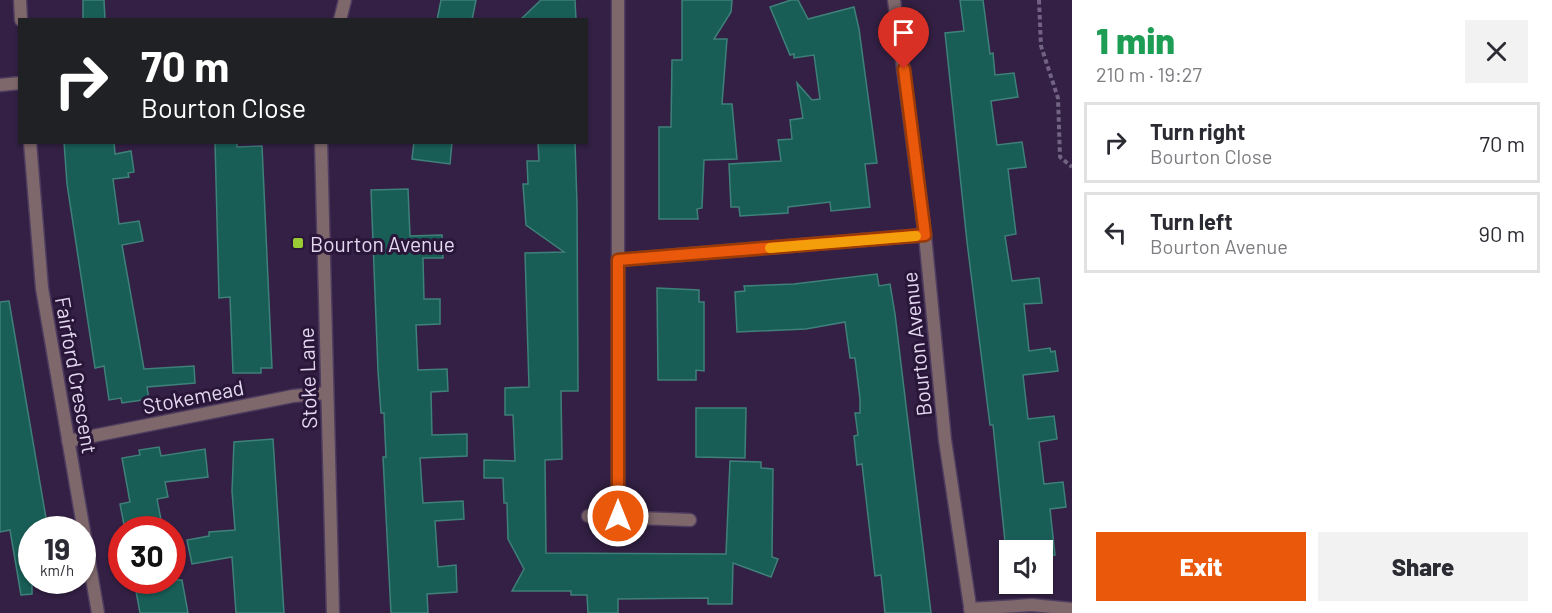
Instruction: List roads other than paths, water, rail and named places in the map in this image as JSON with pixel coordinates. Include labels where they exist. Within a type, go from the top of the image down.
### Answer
[{"type":"street","points":[[20,0],[21,18]]},
{"type":"street","points":[[340,18],[345,0]]},
{"type":"street","points":[[618,0],[618,516]]},
{"type":"street","name":"Bourton Avenue","points":[[894,0],[925,235],[945,440],[970,611]]},
{"type":"street","points":[[0,85],[18,83]]},
{"type":"street","name":"Fairford Crescent","points":[[30,144],[42,288],[98,613]]},
{"type":"street","name":"Stoke Lane","points":[[321,144],[333,613]]},
{"type":"street","points":[[618,260],[925,235]]},
{"type":"street","name":"Stokemead","points":[[68,441],[293,396],[327,393]]},
{"type":"street","points":[[588,516],[690,520]]},
{"type":"street","points":[[970,611],[1032,605],[1072,609]]},
{"type":"place","name":"Bourton Avenue","points":[[298,243]]}]
